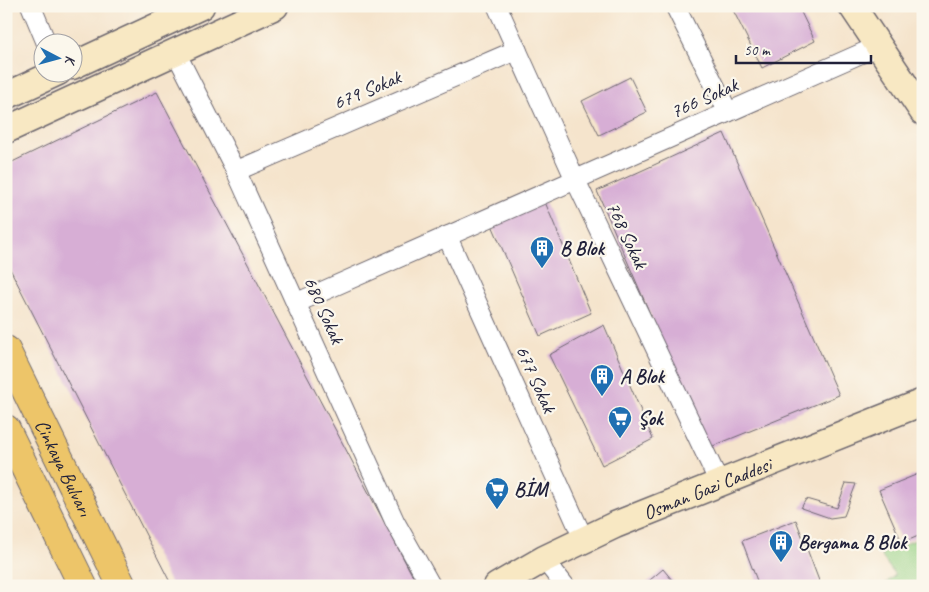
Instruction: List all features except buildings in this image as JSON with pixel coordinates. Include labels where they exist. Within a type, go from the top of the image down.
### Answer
[{"type":"main road","name":"Cinkaya Bulvarı","points":[[6,350],[122,586]]},
{"type":"main road","name":"Cinkaya Bulvarı","points":[[6,429],[83,586]]},
{"type":"street","points":[[31,6],[42,32]]},
{"type":"street","points":[[82,60],[168,13],[201,6]]},
{"type":"street","points":[[6,130],[275,6]]},
{"type":"street","name":"768 Sokak","points":[[497,6],[575,179],[719,482]]},
{"type":"street","points":[[675,6],[728,112]]},
{"type":"street","points":[[852,6],[923,112]]},
{"type":"street","name":"766 Sokak","points":[[296,303],[878,46]]},
{"type":"street","name":"679 Sokak","points":[[236,171],[517,50]]},
{"type":"street","name":"680 Sokak","points":[[176,53],[236,171],[395,522],[431,586]]},
{"type":"street","points":[[6,96],[36,82]]},
{"type":"street","name":"677 Sokak","points":[[447,236],[584,540]]},
{"type":"street","name":"Osman Gazi Caddesi","points":[[497,586],[544,559],[615,525],[923,402]]},
{"type":"street","points":[[544,559],[565,586]]},
{"type":"green space","points":[[923,537],[923,586],[883,586],[895,575],[880,554]]},
{"type":"place","name":"B Blok","points":[[542,269]]},
{"type":"place","name":"A Blok","points":[[602,397]]},
{"type":"place","name":"Şok","points":[[620,439]]},
{"type":"place","name":"BİM","points":[[497,510]]},
{"type":"place","name":"Bergama B Blok","points":[[781,563]]}]
